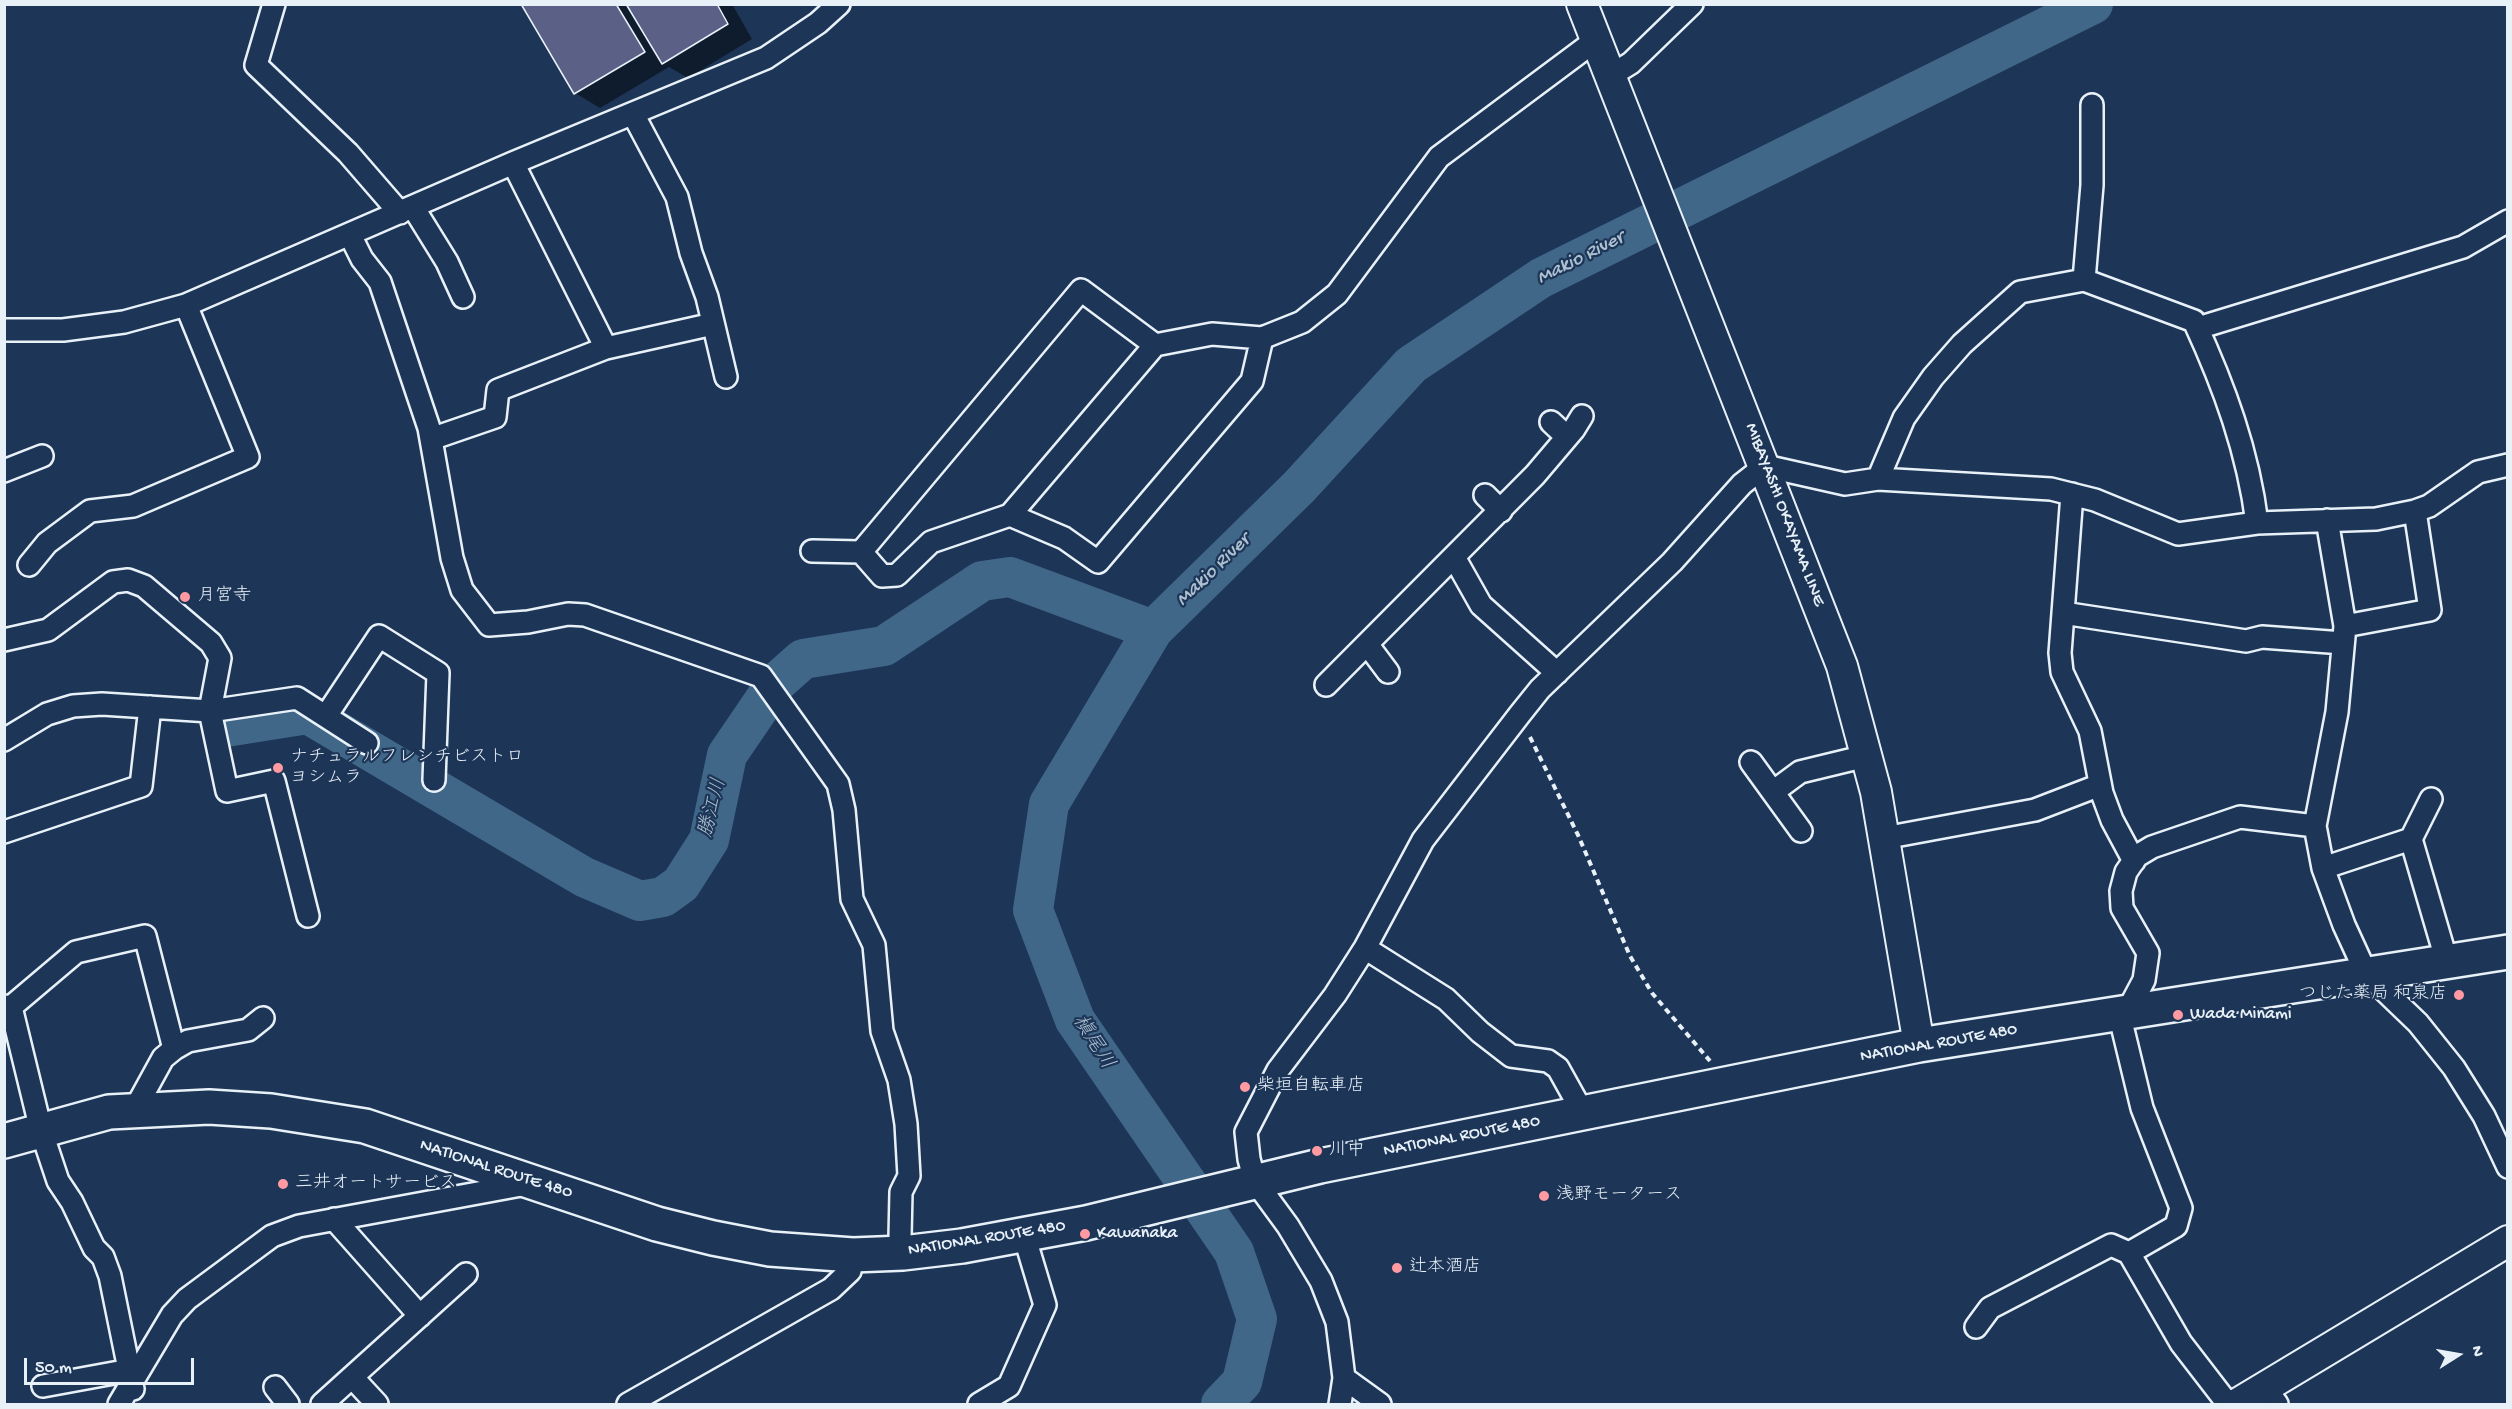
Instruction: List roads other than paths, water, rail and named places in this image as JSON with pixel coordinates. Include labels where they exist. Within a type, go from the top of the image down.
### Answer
[{"type":"highway","name":"NATIONAL ROUTE 480","points":[[4,1140],[109,1112],[135,1109],[209,1107],[271,1111],[365,1126],[657,1224],[713,1238],[770,1249],[853,1255],[903,1253],[1024,1236],[1143,1210],[1242,1184],[1919,1046],[2508,952]]},
{"type":"main road","name":"MIBAYASHI OKAYAMA LINE","points":[[1582,4],[1842,666],[1866,756],[1884,838],[1919,1046]]},
{"type":"main road","points":[[2237,1404],[2271,1397],[2508,1241]]},
{"type":"street","points":[[274,4],[256,65],[407,210],[447,262],[463,297]]},
{"type":"street","points":[[4,330],[63,330],[124,322],[186,304],[513,163],[765,58],[818,23],[839,4]]},
{"type":"street","points":[[1610,76],[1631,63],[1692,4]]},
{"type":"street","points":[[812,551],[861,552],[882,576],[897,575],[931,542],[1010,515],[1155,345],[1212,334],[1262,338],[1302,322],[1337,294],[1438,157],[1596,40]]},
{"type":"street","points":[[2084,280],[2092,185],[2092,105]]},
{"type":"street","points":[[633,114],[677,197],[726,377]]},
{"type":"street","points":[[513,163],[606,348]]},
{"type":"street","points":[[2198,328],[2463,247],[2508,221]]},
{"type":"street","points":[[350,235],[362,259],[380,282],[432,439],[452,558],[462,590],[489,625],[528,622],[568,614],[585,615],[761,676],[838,784],[844,810],[852,899],[874,945],[882,1030],[899,1080],[906,1124],[909,1176],[901,1192],[900,1237],[903,1253]]},
{"type":"street","points":[[1878,479],[1905,418],[1933,377],[1968,337],[2020,292],[2084,280],[2194,321],[2214,363],[2244,447],[2257,523]]},
{"type":"street","points":[[861,552],[1081,290],[1155,345]]},
{"type":"street","points":[[30,565],[47,543],[90,511],[133,506],[248,457],[186,304]]},
{"type":"street","points":[[432,439],[495,417],[498,390],[606,348],[713,324]]},
{"type":"street","points":[[1010,515],[1064,538],[1098,562],[1252,381],[1262,338]]},
{"type":"street","points":[[1326,685],[1535,476],[1582,416]]},
{"type":"street","points":[[1551,422],[1567,437]]},
{"type":"street","points":[[4,471],[42,456]]},
{"type":"street","points":[[1340,1404],[1344,1378],[1337,1322],[1321,1281],[1288,1226],[1242,1184],[1249,1159],[1246,1132],[1278,1070],[1335,995],[1365,948],[1423,840],[1520,714],[1557,673],[1672,562],[1742,484],[1765,466],[1845,484],[1878,479],[1998,484],[2051,489],[2096,500],[2178,534],[2257,523],[2376,519],[2415,511],[2429,506],[2478,472],[2508,465]]},
{"type":"street","points":[[2072,494],[2063,613],[2062,672],[2090,731],[2100,785],[2112,820],[2134,861]]},
{"type":"street","points":[[1485,495],[1501,511]]},
{"type":"street","points":[[2063,613],[2246,641],[2262,638],[2344,634],[2430,610],[2415,511]]},
{"type":"street","points":[[2327,520],[2344,634],[2337,712],[2314,826],[2324,868],[2344,925],[2366,973],[2405,1010],[2454,1068],[2484,1116],[2508,1167]]},
{"type":"street","points":[[1454,557],[1481,605],[1557,673]]},
{"type":"street","points":[[4,640],[48,630],[113,582],[128,580],[144,586],[211,643],[220,658],[210,711],[227,790],[274,781],[308,916]]},
{"type":"street","points":[[326,716],[379,636],[438,673],[434,780]]},
{"type":"street","points":[[1367,644],[1388,672]]},
{"type":"street","points":[[4,740],[47,714],[73,706],[102,704],[210,711],[297,698],[367,743]]},
{"type":"street","points":[[4,832],[141,786],[150,707]]},
{"type":"street","points":[[1773,792],[1800,772],[1866,756]]},
{"type":"street","points":[[1750,762],[1801,831]]},
{"type":"street","points":[[1884,838],[2035,810],[2100,785]]},
{"type":"street","points":[[2324,868],[2410,839],[2431,799]]},
{"type":"street","points":[[2129,1253],[2176,1226],[2181,1208],[2142,1108],[2123,1012],[2144,980],[2148,953],[2122,908],[2121,891],[2126,872],[2134,861],[2152,847],[2240,817],[2314,826]]},
{"type":"street","points":[[2410,839],[2447,962]]},
{"type":"street","points":[[135,1404],[132,1376],[104,1257],[94,1248],[72,1202],[58,1181],[41,1131],[8,1007],[76,952],[145,936],[174,1049]]},
{"type":"street","points":[[1365,948],[1446,999],[1480,1032],[1510,1056],[1548,1061],[1558,1068],[1583,1113]]},
{"type":"street","points":[[135,1109],[163,1058],[174,1049],[188,1041],[248,1030],[263,1018]]},
{"type":"street","points":[[119,1404],[132,1376],[172,1315],[187,1299],[272,1236],[299,1226],[536,1182]]},
{"type":"street","points":[[334,1219],[420,1316]]},
{"type":"street","points":[[979,1404],[1009,1386],[1017,1373],[1045,1305],[1024,1236]]},
{"type":"street","points":[[1976,1327],[1990,1308],[2111,1245],[2129,1253],[2181,1343],[2228,1404]]},
{"type":"street","points":[[628,1404],[831,1289],[850,1271],[853,1255]]},
{"type":"street","points":[[322,1404],[466,1274]]},
{"type":"street","points":[[43,1386],[132,1376]]},
{"type":"street","points":[[352,1377],[377,1404]]},
{"type":"street","points":[[1344,1378],[1380,1404]]},
{"type":"street","points":[[275,1387],[288,1404]]},
{"type":"waterway","name":"Makio River","points":[[1221,1404],[1242,1382],[1257,1319],[1234,1252],[1075,1020],[1033,910],[1049,804],[1153,630],[1299,487],[1411,365],[1541,278],[2093,4]]},
{"type":"waterway","name":"勝江川","points":[[226,727],[308,714],[584,877],[640,901],[663,897],[681,884],[709,840],[727,755],[776,683],[803,659],[884,646],[982,581],[1010,577],[1153,630]]},
{"type":"place","name":"月宮寺","points":[[185,597]]},
{"type":"place","name":"ナチュラルフレンチビストロ ヨシムラ","points":[[278,768]]},
{"type":"place","name":"つじた薬局 和泉店","points":[[2459,995]]},
{"type":"place","name":"Wada Minami","points":[[2178,1015]]},
{"type":"place","name":"柴垣自転車店","points":[[1245,1087]]},
{"type":"place","name":"川中","points":[[1317,1151]]},
{"type":"place","name":"三井オートサービス","points":[[283,1184]]},
{"type":"place","name":"浅野モータース","points":[[1544,1196]]},
{"type":"place","name":"Kawanaka","points":[[1085,1234]]},
{"type":"place","name":"辻本酒店","points":[[1397,1268]]},
{"type":"water label","name":"槇尾川","points":[[1092,1043]]}]
